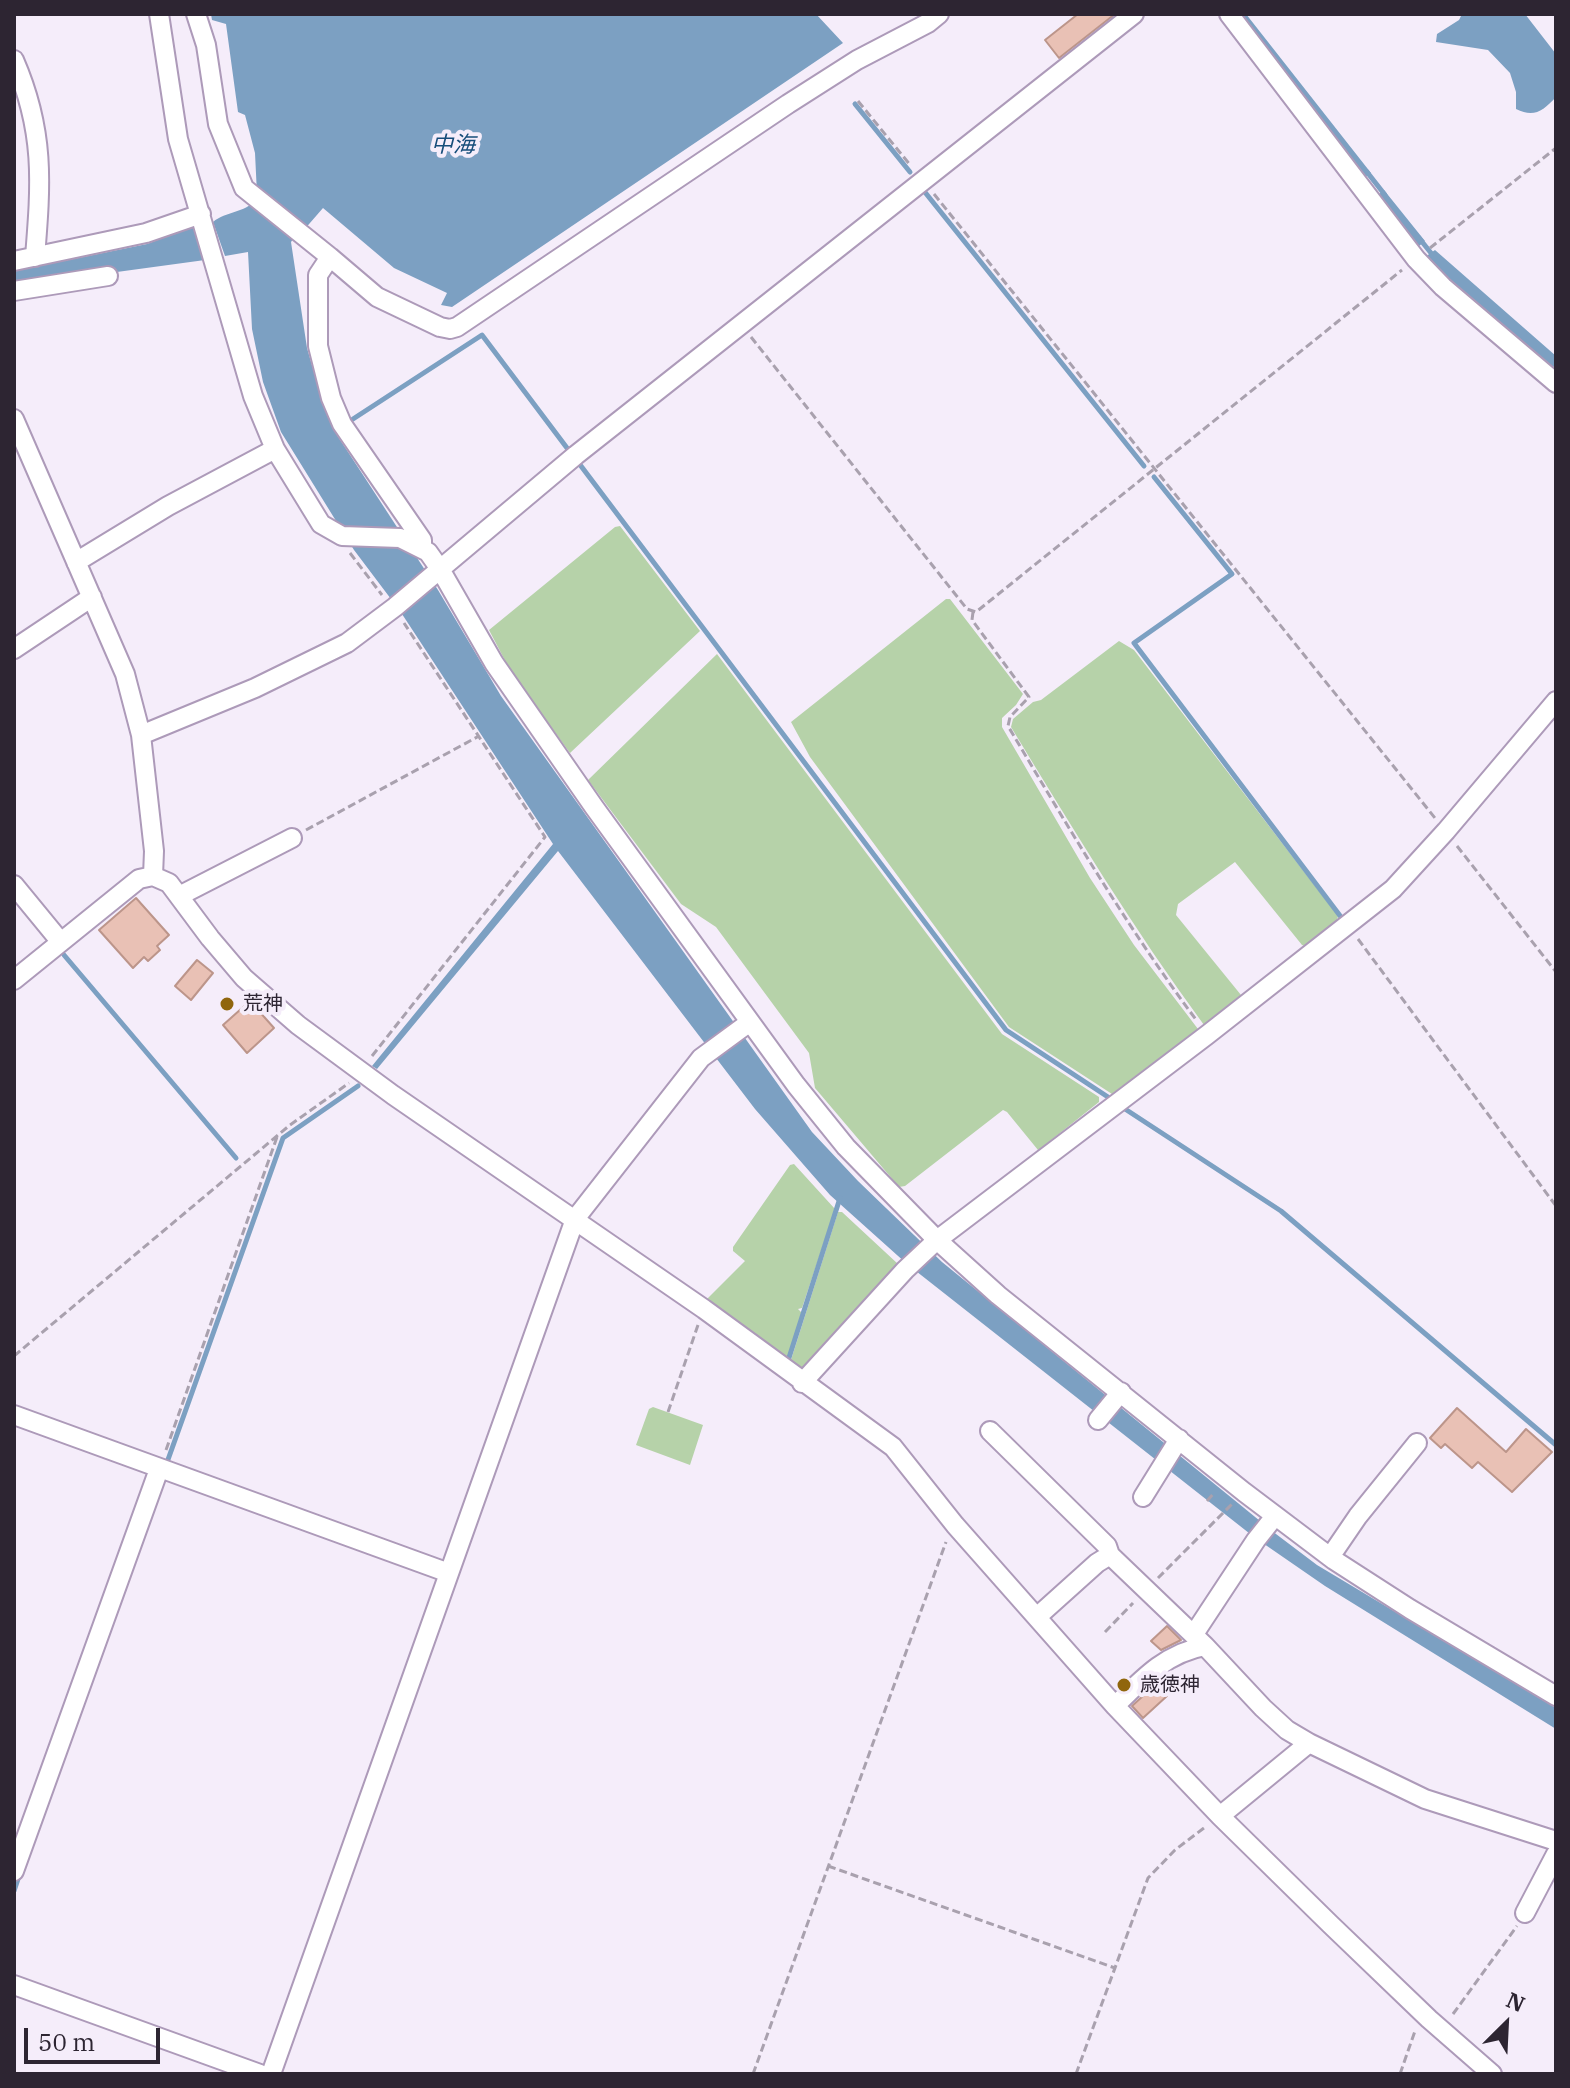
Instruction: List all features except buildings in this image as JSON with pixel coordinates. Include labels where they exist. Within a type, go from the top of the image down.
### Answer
[{"type":"street","points":[[159,14],[178,139],[253,396],[275,449],[317,519],[340,535],[400,538],[417,545],[494,663],[747,1025],[846,1147],[934,1243],[1118,1396],[1273,1519],[1410,1609],[1556,1696]]},
{"type":"street","points":[[196,14],[206,45],[218,124],[244,188],[377,297],[450,329],[788,104],[857,60],[928,23],[939,14]]},
{"type":"street","points":[[141,735],[194,715],[347,643],[576,455],[1134,14]]},
{"type":"street","points":[[1229,14],[1416,259],[1443,287],[1556,383]]},
{"type":"street","points":[[14,60],[23,81],[36,132],[41,169],[35,257]]},
{"type":"street","points":[[14,261],[202,218]]},
{"type":"street","points":[[330,257],[318,275],[318,346],[331,398],[342,424],[422,540],[417,545]]},
{"type":"street","points":[[14,291],[108,276]]},
{"type":"street","points":[[14,419],[125,674],[141,735],[154,851],[153,876]]},
{"type":"street","points":[[76,562],[168,506],[275,449]]},
{"type":"street","points":[[14,649],[92,597]]},
{"type":"street","points":[[802,1383],[905,1270],[934,1243],[1207,1035],[1401,882],[1556,701]]},
{"type":"street","points":[[179,896],[292,838]]},
{"type":"street","points":[[14,980],[139,879],[153,876],[169,883],[244,978],[298,1025],[366,1067],[893,1447],[955,1525],[1115,1706],[1220,1816],[1422,2012],[1492,2074]]},
{"type":"street","points":[[14,885],[60,941]]},
{"type":"street","points":[[271,2074],[575,1219],[701,1058],[747,1025]]},
{"type":"street","points":[[1100,1418],[1118,1396]]},
{"type":"street","points":[[14,1415],[449,1573]]},
{"type":"street","points":[[990,1431],[1287,1730],[1425,1799],[1556,1841]]},
{"type":"street","points":[[1143,1497],[1177,1443]]},
{"type":"street","points":[[1330,1557],[1358,1516],[1417,1443]]},
{"type":"street","points":[[14,1871],[163,1470]]},
{"type":"street","points":[[1115,1706],[1164,1661],[1199,1640],[1256,1540],[1273,1519]]},
{"type":"street","points":[[1038,1616],[1110,1555]]},
{"type":"street","points":[[1220,1816],[1309,1743]]},
{"type":"street","points":[[1525,1913],[1556,1854]]},
{"type":"street","points":[[14,1985],[260,2074]]},
{"type":"path","points":[[858,101],[1556,972]]},
{"type":"path","points":[[741,324],[967,609],[981,611],[1556,148]]},
{"type":"path","points":[[14,1356],[278,1135],[366,1067],[544,840],[545,837],[394,607],[340,535]]},
{"type":"path","points":[[973,612],[972,620],[1029,697],[1010,717],[1008,726],[1098,878],[1151,959],[1207,1035]]},
{"type":"path","points":[[292,838],[479,736]]},
{"type":"path","points":[[1348,924],[1556,1206]]},
{"type":"path","points":[[163,1470],[278,1135]]},
{"type":"path","points":[[668,1412],[704,1309]]},
{"type":"path","points":[[1105,1632],[1222,1514]]},
{"type":"path","points":[[753,2074],[950,1529],[955,1525]]},
{"type":"path","points":[[1076,2074],[1148,1878],[1175,1850],[1220,1816]]},
{"type":"path","points":[[828,1866],[1115,1968]]},
{"type":"path","points":[[1440,2029],[1469,1994],[1525,1913]]},
{"type":"path","points":[[1400,2074],[1422,2012]]},
{"type":"green space","points":[[620,526],[700,631],[570,753],[511,672],[489,630]]},
{"type":"green space","points":[[946,599],[950,599],[1023,694],[1002,718],[1002,727],[1090,878],[1134,945],[1198,1029],[1112,1094],[1009,1027],[810,757],[791,722]]},
{"type":"green space","points":[[1119,641],[1134,650],[1338,916],[1337,921],[1305,946],[1302,945],[1235,862],[1178,904],[1176,915],[1241,995],[1208,1025],[1204,1025],[1129,916],[1011,727],[1013,719],[1033,702],[1041,700]]},
{"type":"green space","points":[[717,654],[1002,1034],[1099,1097],[1099,1102],[1040,1149],[1003,1110],[905,1186],[899,1187],[815,1088],[809,1053],[716,927],[681,904],[588,780]]},
{"type":"green space","points":[[794,1164],[835,1209],[802,1308],[798,1309],[802,1313],[787,1360],[708,1305],[707,1299],[745,1261],[733,1251],[733,1247],[790,1165]]},
{"type":"green space","points":[[838,1212],[842,1212],[898,1264],[804,1374],[790,1363]]},
{"type":"green space","points":[[653,1407],[703,1425],[690,1465],[636,1445],[649,1409]]},
{"type":"water","name":"中海","points":[[211,14],[816,14],[843,43],[452,307],[441,305],[447,293],[394,268],[323,208],[303,231],[257,194],[255,153],[245,115],[238,112],[226,24],[212,20]]},
{"type":"water","points":[[1238,14],[1246,14],[1371,173],[1365,177]]},
{"type":"water","points":[[1462,14],[1525,14],[1556,54],[1556,97],[1538,112],[1516,109],[1516,92],[1510,73],[1488,50],[1436,42],[1437,34],[1459,20]]},
{"type":"water","points":[[1384,190],[1425,241],[1418,247],[1378,195]]},
{"type":"water","points":[[255,200],[297,234],[291,242],[307,348],[321,396],[337,435],[438,590],[501,696],[812,1132],[942,1262],[1276,1534],[1317,1565],[1556,1708],[1556,1729],[1325,1586],[1254,1537],[907,1264],[830,1195],[755,1109],[558,851],[377,1069],[372,1066],[553,844],[400,611],[354,550],[281,432],[263,382],[252,329],[248,252],[225,256],[213,222]]},
{"type":"water","points":[[194,226],[205,260],[14,286],[14,271],[147,244]]},
{"type":"water","points":[[1435,250],[1556,356],[1556,368],[1539,360],[1425,257]]},
{"type":"waterway","points":[[855,104],[910,172]]},
{"type":"waterway","points":[[1367,172],[1385,195]]},
{"type":"waterway","points":[[924,191],[1144,466]]},
{"type":"waterway","points":[[1419,238],[1435,258]]},
{"type":"waterway","points":[[353,419],[482,335],[567,448]]},
{"type":"waterway","points":[[581,466],[1006,1030],[1111,1099]]},
{"type":"waterway","points":[[1154,477],[1232,574],[1134,643],[1344,921]]},
{"type":"waterway","points":[[64,955],[236,1158]]},
{"type":"waterway","points":[[165,1468],[283,1138],[358,1086]]},
{"type":"waterway","points":[[1122,1107],[1281,1211],[1556,1445]]},
{"type":"waterway","points":[[787,1364],[840,1198]]},
{"type":"waterway","points":[[14,1891],[20,1873]]},
{"type":"place","name":"荒神","points":[[227,1004]]},
{"type":"place","name":"歳徳神","points":[[1124,1685]]}]
